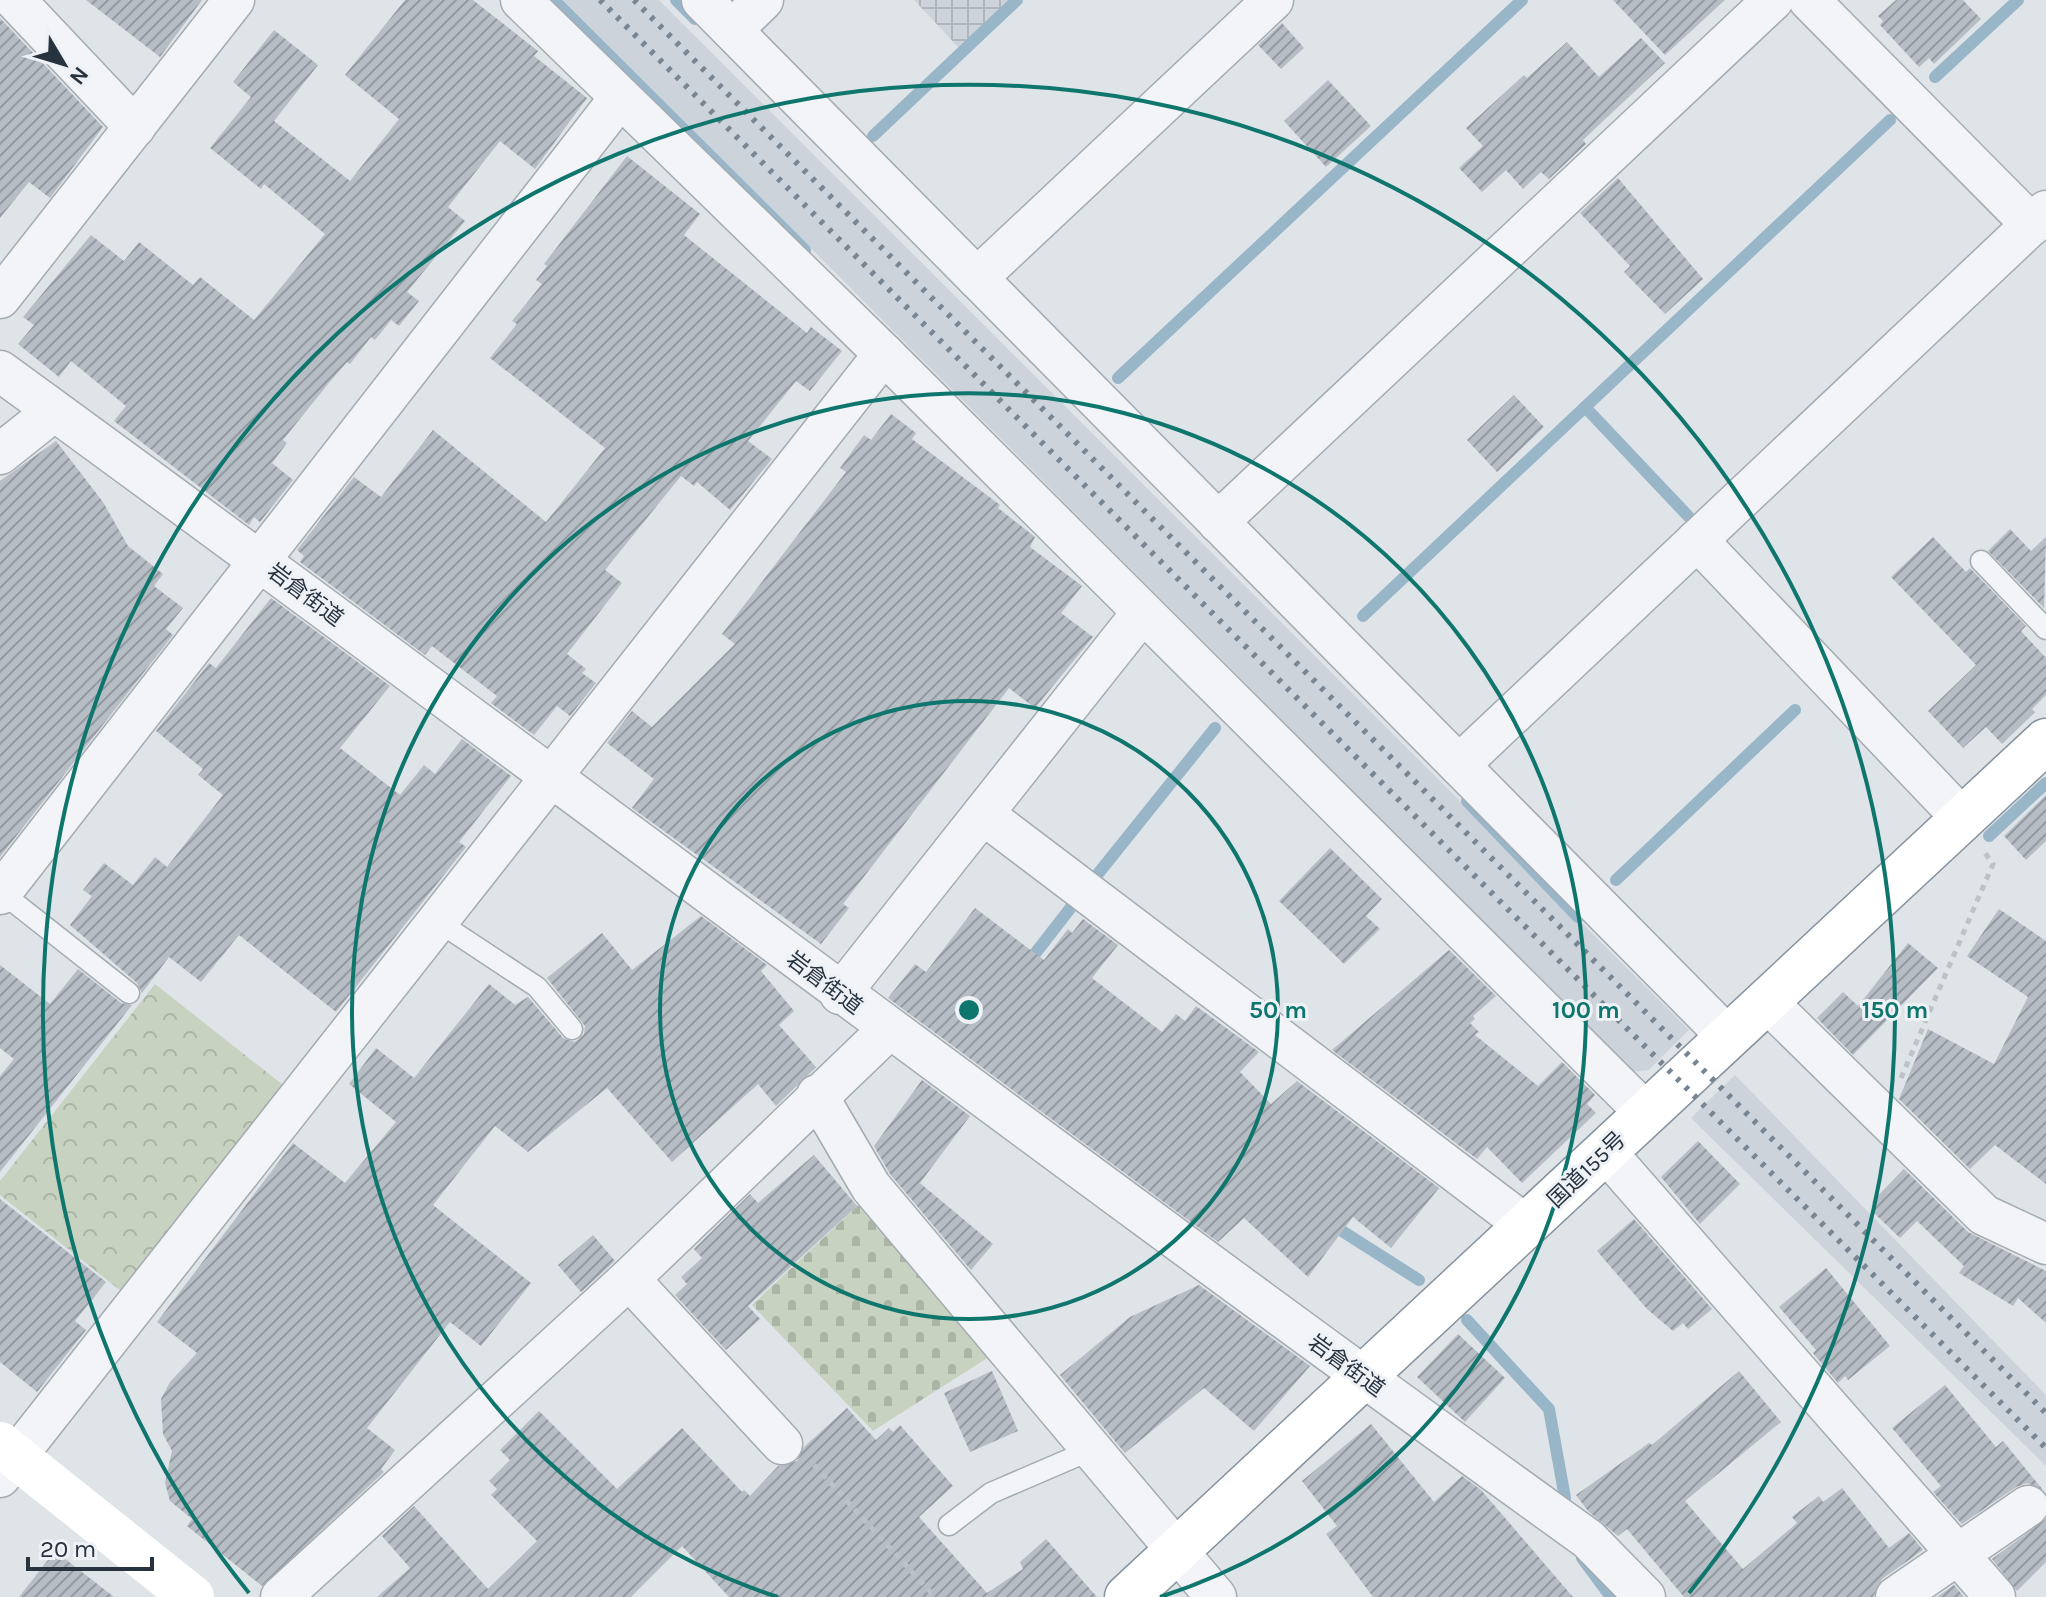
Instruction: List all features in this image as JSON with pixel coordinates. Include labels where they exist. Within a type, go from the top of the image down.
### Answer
[{"type":"main road","name":"国道155号","points":[[1127,1597],[2046,741]]},
{"type":"main road","points":[[5,1459],[192,1597]]},
{"type":"street","points":[[15,0],[135,127]]},
{"type":"street","points":[[0,298],[234,0]]},
{"type":"street","points":[[521,0],[619,99],[884,354],[1645,1112]]},
{"type":"street","points":[[702,0],[1727,1036]]},
{"type":"street","points":[[732,30],[763,0]]},
{"type":"street","points":[[977,278],[1273,0]]},
{"type":"street","points":[[1218,522],[1773,0]]},
{"type":"street","points":[[1459,765],[2039,218],[1809,0]]},
{"type":"street","points":[[3,884],[261,560],[619,99]]},
{"type":"street","points":[[5,1459],[437,921],[884,354]]},
{"type":"street","name":"岩倉街道","points":[[0,371],[261,560],[840,994],[1588,1539],[1645,1597]]},
{"type":"street","points":[[0,454],[54,411]]},
{"type":"street","points":[[1697,540],[1963,819]]},
{"type":"street","points":[[840,994],[1142,613]]},
{"type":"street","points":[[983,814],[1527,1226]]},
{"type":"street","points":[[1766,1001],[1984,1215],[2046,1244]]},
{"type":"street","points":[[281,1597],[629,1279],[889,1029]]},
{"type":"street","points":[[817,1095],[871,1187],[1216,1597]]},
{"type":"street","points":[[1605,1151],[1995,1597]]},
{"type":"street","points":[[629,1279],[782,1444]]},
{"type":"street","points":[[1896,1597],[1956,1552],[2028,1506]]},
{"type":"lane","points":[[1981,561],[2046,629]]},
{"type":"lane","points":[[3,884],[129,993]]},
{"type":"lane","points":[[437,921],[537,987],[572,1029]]},
{"type":"lane","points":[[949,1525],[991,1493],[1091,1450]]},
{"type":"path","points":[[1877,1110],[1903,1076],[1993,864],[1963,819]]},
{"type":"path","points":[[782,1444],[797,1446],[935,1597]]},
{"type":"shaded area","points":[[563,0],[659,0],[1689,1030],[1649,1070],[1621,1073],[1250,688]]},
{"type":"shaded area","points":[[914,0],[1010,0],[959,48]]},
{"type":"shaded area","points":[[1735,1075],[2046,1395],[2046,1466],[1691,1118]]},
{"type":"green space","points":[[155,984],[283,1085],[121,1291],[0,1195],[0,1181]]},
{"type":"green space","points":[[867,1197],[995,1353],[873,1431],[752,1305]]},
{"type":"building","points":[[86,0],[202,0],[160,57]]},
{"type":"building","points":[[405,0],[473,0],[538,51],[534,56],[587,98],[535,169],[500,141],[448,207],[465,221],[407,292],[419,301],[399,326],[391,320],[375,340],[371,337],[283,440],[287,443],[272,463],[293,480],[260,522],[254,517],[249,525],[114,421],[126,406],[71,361],[59,377],[18,344],[34,325],[23,317],[91,235],[124,261],[139,242],[193,285],[200,277],[254,320],[325,234],[264,184],[261,189],[210,148],[251,97],[233,82],[274,30],[318,65],[274,121],[350,181],[399,119],[345,75]]},
{"type":"building","points":[[1613,0],[1725,0],[1665,55]]},
{"type":"building","points":[[1896,0],[1963,0],[1981,19],[1934,64],[1929,58],[1919,67],[1880,25],[1883,21],[1878,16]]},
{"type":"building","points":[[0,18],[103,127],[50,198],[29,182],[0,218]]},
{"type":"building","points":[[1282,23],[1304,48],[1281,69],[1258,45]]},
{"type":"building","points":[[1641,38],[1665,63],[1583,140],[1586,144],[1549,179],[1541,172],[1523,189],[1506,170],[1482,192],[1459,168],[1483,146],[1466,128],[1524,75],[1527,78],[1567,42],[1599,77]]},
{"type":"building","points":[[1328,80],[1371,126],[1326,167],[1284,121]]},
{"type":"building","points":[[627,156],[700,214],[684,235],[807,333],[811,327],[842,351],[810,391],[796,381],[748,441],[772,459],[730,510],[697,482],[694,486],[681,476],[605,570],[622,583],[567,654],[586,669],[582,673],[596,683],[570,716],[557,706],[534,735],[491,703],[497,696],[432,646],[425,655],[300,562],[304,556],[297,550],[354,477],[381,497],[433,430],[546,522],[605,448],[490,358],[517,324],[512,321],[542,284],[536,280],[547,266],[544,264]]},
{"type":"building","points":[[1618,178],[1703,279],[1665,314],[1624,272],[1630,266],[1580,213]]},
{"type":"building","points":[[1514,395],[1544,427],[1497,472],[1467,440]]},
{"type":"building","points":[[891,414],[916,433],[912,439],[1000,505],[998,508],[1035,537],[1030,547],[1082,586],[1061,613],[1093,637],[1035,708],[1009,688],[843,904],[849,908],[821,944],[632,808],[654,779],[607,743],[632,711],[652,727],[735,644],[722,634],[846,472],[840,468],[864,435],[871,440]]},
{"type":"building","points":[[56,441],[103,502],[128,546],[163,574],[154,586],[183,608],[166,629],[173,635],[0,857],[0,481]]},
{"type":"building","points":[[2010,529],[2031,551],[2046,537],[2044,608],[1988,551]]},
{"type":"building","points":[[1933,537],[1966,572],[1970,568],[2026,626],[2021,631],[2046,658],[2046,695],[2032,709],[2035,712],[2002,744],[1986,727],[1963,748],[1928,711],[1976,665],[1891,577]]},
{"type":"building","points":[[271,598],[390,686],[340,748],[400,795],[424,765],[435,774],[462,739],[511,776],[459,842],[466,847],[336,1012],[239,935],[201,982],[169,957],[142,993],[137,983],[70,925],[92,896],[83,890],[104,863],[133,885],[155,857],[167,867],[223,795],[198,775],[203,769],[156,731],[209,663],[216,668]]},
{"type":"building","points":[[2046,795],[2046,841],[2026,860],[2004,836]]},
{"type":"building","points":[[1330,848],[1382,899],[1366,916],[1380,929],[1344,964],[1279,901]]},
{"type":"building","points":[[975,908],[1044,960],[1068,929],[1072,933],[1083,919],[1118,945],[1092,978],[1162,1032],[1176,1014],[1185,1021],[1196,1006],[1259,1052],[1240,1072],[1271,1104],[1297,1081],[1439,1188],[1391,1248],[1353,1217],[1308,1277],[1244,1218],[1218,1242],[888,998],[915,964],[926,972]]},
{"type":"building","points":[[1999,909],[2046,941],[2046,1184],[1995,1145],[1970,1169],[1899,1099],[1928,1029],[1994,1064],[2028,997],[1967,956]]},
{"type":"building","points":[[701,916],[767,965],[761,971],[794,1011],[779,1025],[816,1067],[776,1106],[758,1084],[672,1162],[607,1088],[528,1152],[495,1126],[433,1205],[531,1283],[481,1346],[450,1322],[367,1428],[395,1450],[381,1469],[384,1472],[262,1586],[187,1526],[192,1519],[170,1501],[165,1483],[172,1451],[163,1434],[161,1399],[170,1382],[197,1353],[157,1322],[293,1143],[345,1183],[396,1122],[349,1084],[376,1048],[414,1078],[489,984],[515,1005],[528,997],[563,1038],[575,1042],[584,1034],[585,1026],[547,978],[602,933],[632,970]]},
{"type":"building","points":[[1908,943],[1938,968],[1853,1055],[1817,1018],[1843,992],[1858,1006]]},
{"type":"building","points":[[1449,950],[1496,996],[1473,1016],[1475,1019],[1470,1023],[1479,1032],[1475,1035],[1538,1086],[1562,1062],[1595,1095],[1587,1104],[1596,1113],[1522,1183],[1487,1147],[1477,1159],[1332,1050]]},
{"type":"building","points":[[0,965],[50,1004],[78,969],[121,1003],[132,1005],[0,1172],[0,1076],[14,1059],[0,1048]]},
{"type":"building","points":[[922,1080],[970,1116],[920,1183],[993,1244],[971,1270],[890,1174],[874,1146]]},
{"type":"building","points":[[1698,1141],[1740,1184],[1700,1224],[1661,1177]]},
{"type":"building","points":[[814,1155],[857,1206],[748,1306],[760,1319],[726,1350],[675,1295],[687,1284],[681,1277],[702,1258],[694,1249],[750,1194],[758,1203]]},
{"type":"building","points":[[1904,1169],[1968,1232],[2046,1271],[2046,1323],[2018,1298],[2013,1306],[1959,1273],[1964,1266],[1917,1221],[1900,1238],[1871,1210],[1875,1206],[1872,1202]]},
{"type":"building","points":[[0,1199],[106,1282],[75,1321],[86,1330],[37,1392],[0,1362]]},
{"type":"building","points":[[1634,1219],[1712,1309],[1688,1329],[1683,1323],[1673,1331],[1647,1309],[1597,1251]]},
{"type":"building","points":[[593,1235],[615,1261],[581,1292],[558,1265]]},
{"type":"building","points":[[1826,1268],[1890,1346],[1848,1380],[1845,1376],[1838,1383],[1813,1353],[1816,1350],[1779,1307]]},
{"type":"building","points":[[1199,1285],[1310,1366],[1254,1431],[1204,1388],[1125,1453],[1060,1375],[1130,1317]]},
{"type":"building","points":[[1458,1334],[1505,1378],[1465,1422],[1417,1377]]},
{"type":"building","points":[[992,1371],[1018,1431],[970,1452],[944,1393]]},
{"type":"building","points":[[1739,1371],[1781,1422],[1685,1501],[1743,1569],[1797,1523],[1792,1517],[1819,1496],[1823,1502],[1842,1488],[1889,1548],[1909,1533],[1923,1550],[1882,1579],[1873,1597],[1684,1597],[1627,1529],[1618,1536],[1588,1511],[1576,1495],[1649,1443],[1652,1445]]},
{"type":"building","points":[[1945,1385],[1996,1447],[2003,1441],[2043,1490],[2027,1483],[2016,1487],[1962,1524],[1933,1492],[1941,1486],[1892,1428]]},
{"type":"building","points":[[847,1408],[876,1440],[889,1428],[893,1432],[900,1425],[953,1486],[919,1517],[987,1593],[1023,1569],[1020,1562],[1046,1539],[1097,1597],[729,1597],[682,1546],[631,1597],[377,1597],[410,1568],[382,1536],[414,1506],[488,1589],[537,1541],[491,1495],[497,1489],[489,1481],[510,1460],[500,1450],[539,1411],[617,1489],[682,1428],[742,1492],[744,1490],[750,1496],[778,1466],[797,1461],[804,1447]]},
{"type":"building","points":[[1371,1424],[1434,1502],[1462,1476],[1481,1490],[1573,1597],[1373,1597],[1326,1534],[1337,1526],[1302,1481]]},
{"type":"building","points":[[2046,1519],[2046,1562],[2017,1591],[1992,1559]]},
{"type":"building","points":[[55,1551],[114,1597],[19,1597]]},
{"type":"building","points":[[1954,1585],[1964,1597],[1937,1597]]},
{"type":"waterway","points":[[554,0],[805,250]]},
{"type":"waterway","points":[[676,0],[695,19]]},
{"type":"waterway","points":[[873,136],[1017,0]]},
{"type":"waterway","points":[[1118,378],[1522,0]]},
{"type":"waterway","points":[[1935,77],[2018,0]]},
{"type":"waterway","points":[[1363,616],[1890,120]]},
{"type":"waterway","points":[[1585,407],[1689,517]]},
{"type":"waterway","points":[[1616,880],[1795,710]]},
{"type":"waterway","points":[[1097,875],[1215,728]]},
{"type":"waterway","points":[[1989,836],[2046,783]]},
{"type":"waterway","points":[[1467,801],[1578,917]]},
{"type":"waterway","points":[[1027,964],[1072,906]]},
{"type":"waterway","points":[[1331,1224],[1419,1280]]},
{"type":"waterway","points":[[1467,1320],[1549,1409],[1565,1498]]},
{"type":"waterway","points":[[1582,1558],[1611,1597]]},
{"type":"railway","points":[[600,0],[2046,1448]]},
{"type":"railway","points":[[634,0],[2046,1413]]}]
